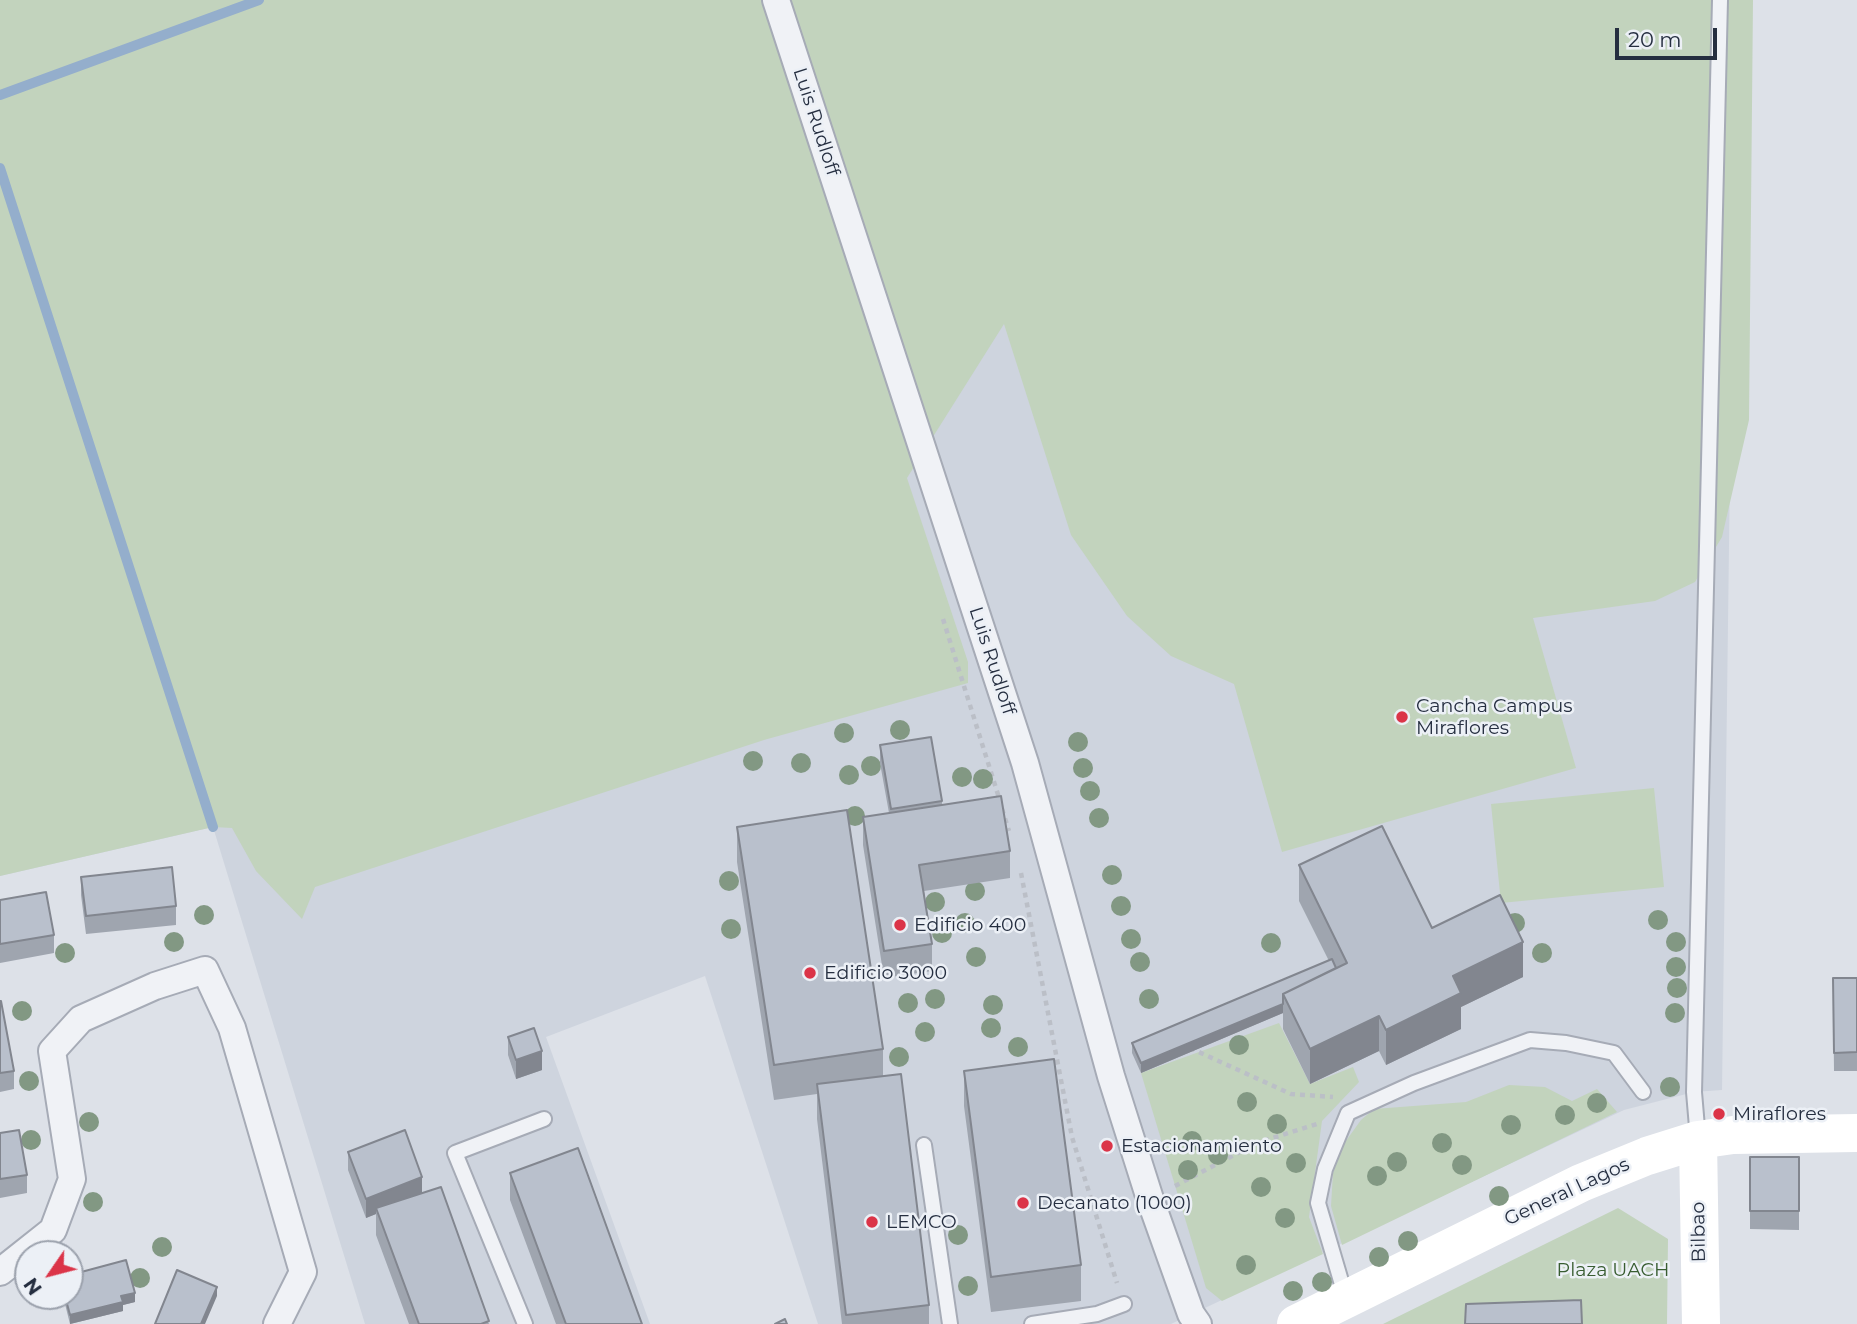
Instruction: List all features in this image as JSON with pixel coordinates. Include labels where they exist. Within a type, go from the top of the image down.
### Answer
[{"type":"main road","name":"General Lagos","points":[[1296,1324],[1581,1182],[1698,1140],[1733,1135],[1857,1133]]},
{"type":"main road","name":"Bilbao","points":[[1698,1140],[1701,1324]]},
{"type":"street","name":"Luis Rudloff","points":[[776,0],[1025,762],[1111,1076],[1150,1199],[1191,1314],[1198,1324]]},
{"type":"street","points":[[0,1272],[52,1230],[72,1179],[52,1051],[81,1019],[155,986],[205,970],[232,1028],[303,1272],[277,1324]]},
{"type":"lane","points":[[1698,1140],[1695,1092],[1720,0]]},
{"type":"lane","points":[[1347,1299],[1318,1203],[1325,1169],[1348,1114],[1372,1100],[1530,1040],[1566,1043],[1614,1054],[1643,1093]]},
{"type":"lane","points":[[525,1324],[455,1153],[544,1119]]},
{"type":"lane","points":[[924,1145],[950,1324]]},
{"type":"lane","points":[[1032,1324],[1097,1314],[1124,1304]]},
{"type":"path","points":[[942,615],[1012,840]]},
{"type":"path","points":[[1018,863],[1072,1137],[1124,1304]]},
{"type":"path","points":[[1183,1045],[1291,1094],[1372,1100]]},
{"type":"path","points":[[1150,1199],[1257,1143],[1348,1114]]},
{"type":"shaded area","points":[[0,0],[1736,0],[1722,1090],[1694,1092],[1624,1110],[1171,1324],[818,1324],[705,976],[546,1037],[650,1324],[365,1324],[213,827],[0,876]]},
{"type":"green space","points":[[0,0],[1753,0],[1749,420],[1722,537],[1695,582],[1655,601],[1533,618],[1576,768],[1282,852],[1234,684],[1171,656],[1127,616],[1071,535],[1004,324],[907,478],[968,662],[968,683],[764,740],[315,887],[302,919],[256,871],[232,828],[213,827],[0,876]]},
{"type":"green space","points":[[1654,788],[1664,887],[1501,903],[1491,804]]},
{"type":"green space","points":[[1279,1023],[1310,1084],[1353,1067],[1359,1082],[1322,1121],[1309,1217],[1323,1254],[1222,1301],[1206,1288],[1141,1073]]},
{"type":"green space","points":[[1509,1085],[1545,1087],[1572,1101],[1597,1089],[1617,1112],[1342,1245],[1331,1206],[1333,1173],[1343,1145],[1361,1120],[1374,1109],[1466,1102]]},
{"type":"green space","name":"Plaza UACH","points":[[1618,1208],[1668,1239],[1667,1324],[1383,1324]]},
{"type":"building","points":[[931,737],[942,801],[891,809],[880,745]]},
{"type":"building","name":"Edificio 400","points":[[1001,796],[1010,851],[919,865],[932,944],[884,951],[863,817]]},
{"type":"building","name":"Edificio 3000","points":[[847,810],[883,1049],[774,1065],[737,827]]},
{"type":"building","points":[[1382,826],[1432,928],[1500,895],[1523,942],[1453,976],[1461,993],[1386,1030],[1379,1016],[1310,1049],[1283,994],[1347,963],[1299,865]]},
{"type":"building","points":[[172,867],[176,906],[86,916],[81,877]]},
{"type":"building","points":[[46,892],[54,935],[0,944],[0,900]]},
{"type":"building","points":[[1332,959],[1336,968],[1283,994],[1283,1004],[1141,1063],[1132,1043]]},
{"type":"building","points":[[1833,978],[1857,978],[1857,1052],[1834,1053]]},
{"type":"building","points":[[0,1001],[14,1071],[0,1073]]},
{"type":"building","points":[[534,1028],[542,1051],[516,1060],[508,1037]]},
{"type":"building","name":"Decanato (1000)","points":[[1054,1059],[1081,1265],[991,1277],[964,1071]]},
{"type":"building","name":"LEMCO","points":[[901,1074],[929,1305],[846,1315],[817,1084]]},
{"type":"building","points":[[19,1130],[27,1175],[0,1179],[0,1133]]},
{"type":"building","points":[[405,1130],[422,1177],[366,1199],[348,1152]]},
{"type":"building","points":[[578,1148],[642,1324],[566,1324],[510,1173]]},
{"type":"building","points":[[1750,1157],[1799,1157],[1799,1211],[1750,1211]]},
{"type":"building","points":[[441,1187],[489,1321],[481,1324],[419,1324],[376,1208]]},
{"type":"building","points":[[126,1260],[135,1293],[121,1296],[123,1302],[70,1315],[69,1310],[84,1310],[84,1271]]},
{"type":"building","points":[[177,1270],[217,1287],[201,1324],[155,1324]]},
{"type":"building","points":[[1581,1300],[1582,1324],[1465,1324],[1466,1304]]},
{"type":"waterway","points":[[0,95],[259,0]]},
{"type":"waterway","points":[[0,168],[213,827]]},
{"type":"place","name":"Cancha Campus Miraflores","points":[[1402,717]]},
{"type":"place","name":"Edificio 400","points":[[900,925]]},
{"type":"place","name":"Edificio 3000","points":[[810,973]]},
{"type":"place","name":"Miraflores","points":[[1719,1114]]},
{"type":"place","name":"Estacionamiento","points":[[1107,1146]]},
{"type":"place","name":"Decanato (1000)","points":[[1023,1203]]},
{"type":"place","name":"LEMCO","points":[[872,1222]]}]
